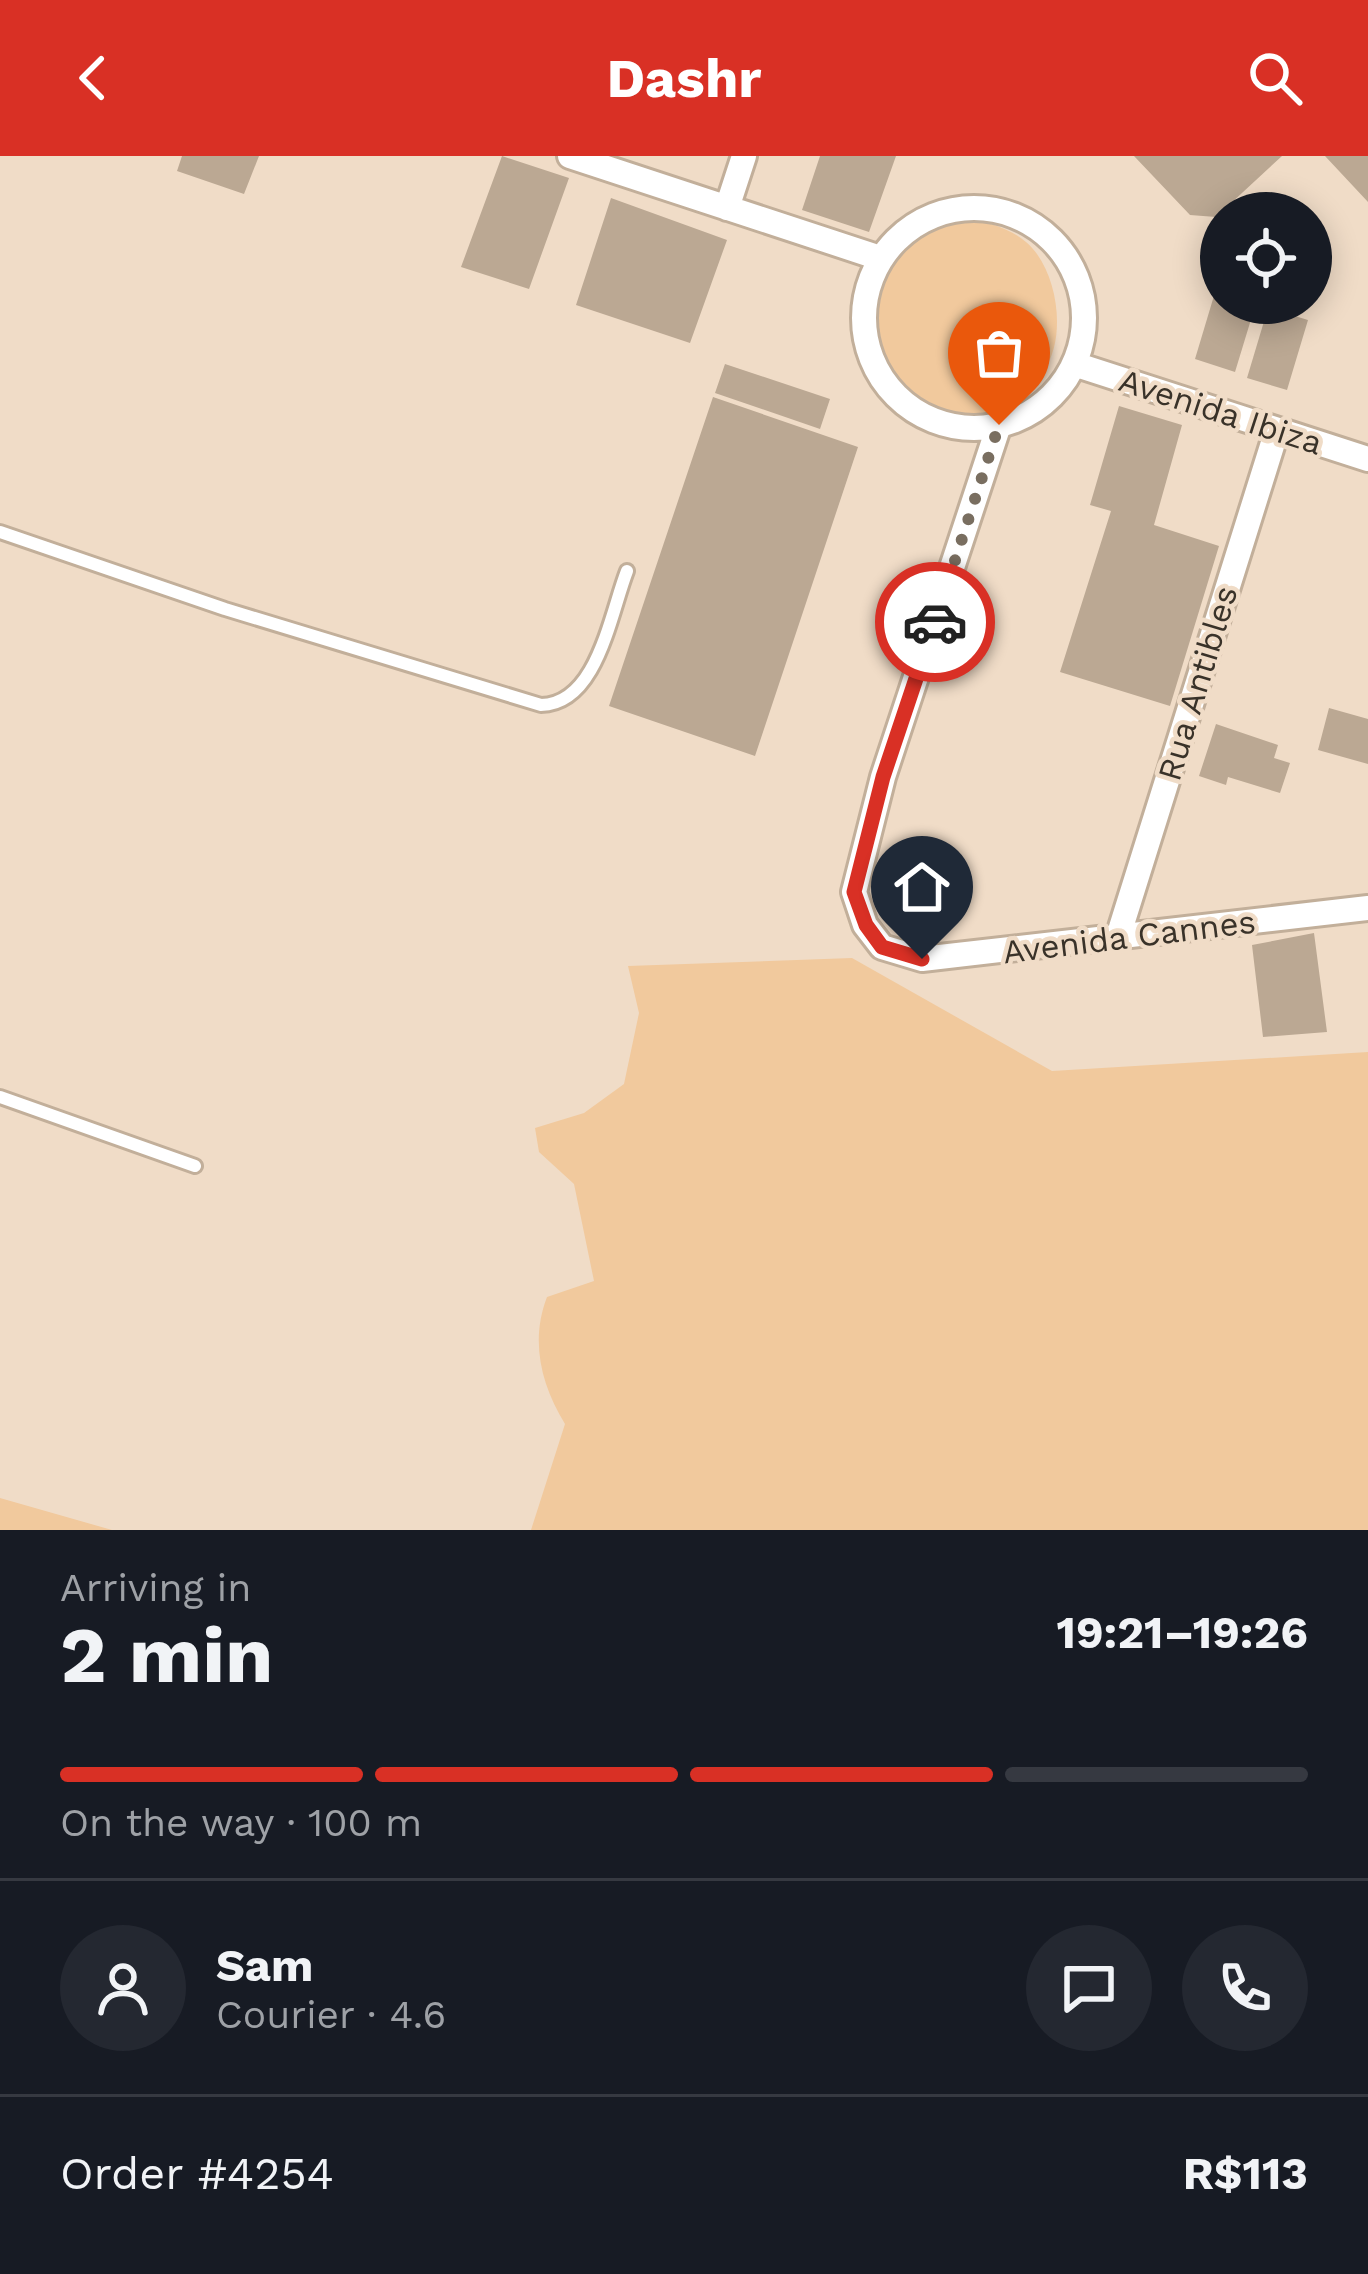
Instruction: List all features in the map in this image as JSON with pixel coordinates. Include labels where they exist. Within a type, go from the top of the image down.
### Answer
[{"type":"street","points":[[570,156],[880,258]]},
{"type":"street","points":[[728,208],[744,156]]},
{"type":"street","points":[[988,208],[1027,222],[1059,248],[1079,284],[1084,325],[1074,364],[1050,397],[999,425],[938,422],[889,388],[864,334],[866,295],[880,258],[909,228],[946,211],[988,208]]},
{"type":"street","name":"Avenida Ibiza","points":[[1074,364],[1368,459]]},
{"type":"street","name":"Avenida Cannes","points":[[999,425],[883,777],[854,892],[866,925],[882,947],[922,959],[1368,908]]},
{"type":"street","name":"Rua Antibles","points":[[1118,937],[1277,430]]},
{"type":"lane","points":[[0,532],[269,623],[541,705],[559,704],[583,686],[627,571]]},
{"type":"lane","points":[[0,1097],[195,1166]]},
{"type":"shaded area","points":[[966,217],[1012,233],[1037,254],[1052,285],[1057,321],[1056,339],[1044,370],[1011,402],[975,416],[940,414],[908,399],[884,373],[870,340],[871,301],[890,261],[922,229]]},
{"type":"shaded area","points":[[852,958],[1052,1071],[1368,1052],[1368,1530],[531,1530],[565,1424],[541,1362],[542,1313],[547,1297],[594,1281],[574,1184],[539,1152],[535,1128],[584,1113],[624,1084],[639,1013],[628,966]]},
{"type":"shaded area","points":[[0,1498],[112,1530],[0,1530]]},
{"type":"building","points":[[182,156],[259,156],[244,194],[177,171]]},
{"type":"building","points":[[502,156],[569,178],[529,289],[461,267]]},
{"type":"building","points":[[820,156],[896,156],[869,232],[802,210]]},
{"type":"building","points":[[1134,156],[1282,156],[1243,192],[1200,192],[1200,216],[1190,215]]},
{"type":"building","points":[[1325,156],[1368,156],[1368,202]]},
{"type":"building","points":[[611,198],[727,240],[690,343],[576,305]]},
{"type":"building","points":[[1206,324],[1250,324],[1235,372],[1195,359]]},
{"type":"building","points":[[1263,324],[1307,324],[1287,390],[1247,378]]},
{"type":"building","points":[[725,364],[830,399],[820,429],[715,393]]},
{"type":"building","points":[[713,397],[858,447],[755,756],[609,706]]},
{"type":"building","points":[[1119,406],[1182,425],[1154,525],[1219,546],[1170,706],[1060,672],[1111,511],[1090,505]]},
{"type":"building","points":[[1329,708],[1368,719],[1368,764],[1318,750]]},
{"type":"building","points":[[1216,724],[1278,745],[1274,758],[1290,763],[1280,793],[1228,777],[1226,785],[1199,776]]},
{"type":"building","points":[[1314,933],[1327,1032],[1263,1037],[1252,945]]},
{"type":"way so far","points":[[935,622],[999,425]]},
{"type":"route","points":[[922,959],[882,947],[866,925],[854,892],[883,777],[935,622]]}]
